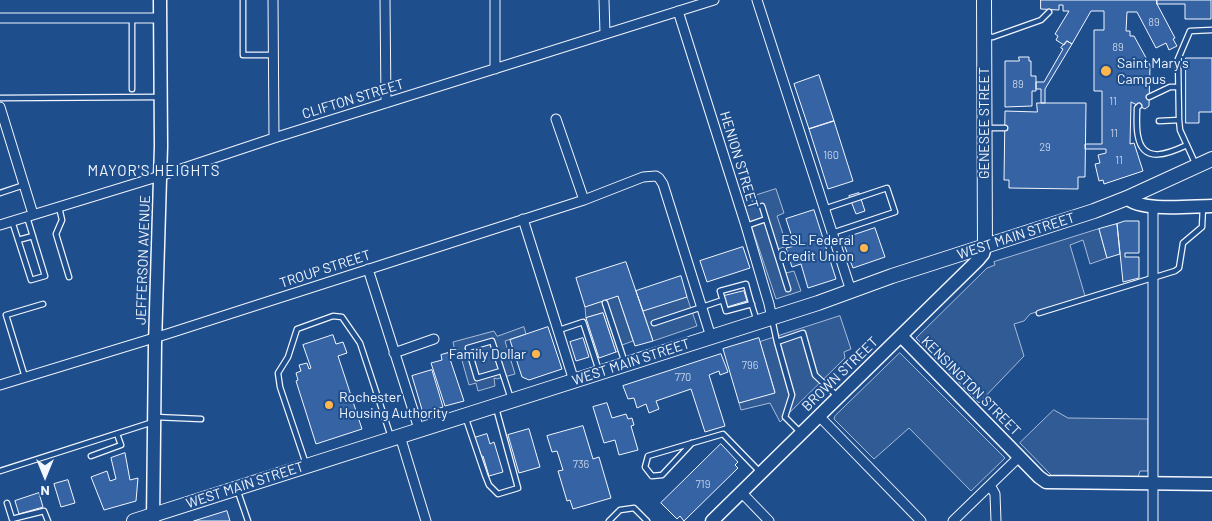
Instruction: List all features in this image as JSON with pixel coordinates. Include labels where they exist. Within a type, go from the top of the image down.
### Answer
[{"type":"main road","name":"JEFFERSON AVENUE","points":[[153,518],[155,337],[160,176],[160,0]]},
{"type":"main road","name":"GENESEE STREET","points":[[984,0],[985,247]]},
{"type":"main road","name":"WEST MAIN STREET","points":[[134,521],[153,518],[237,488],[772,318],[851,292],[892,276],[1094,211],[1212,159]]},
{"type":"main road","points":[[1127,198],[1136,204],[1153,207],[1207,206]]},
{"type":"main road","name":"BROWN STREET","points":[[712,521],[978,260],[983,254],[985,247]]},
{"type":"main road","name":"KENSINGTON STREET","points":[[900,336],[1039,477],[1050,482],[1212,484]]},
{"type":"street","points":[[273,0],[274,138]]},
{"type":"street","points":[[385,0],[386,103]]},
{"type":"street","points":[[495,0],[495,69]]},
{"type":"street","points":[[604,0],[604,33]]},
{"type":"street","name":"CLIFTON STREET","points":[[0,225],[160,176],[604,33],[714,0]]},
{"type":"street","points":[[757,0],[851,292]]},
{"type":"street","name":"HENION STREET","points":[[678,11],[746,226],[772,318]]},
{"type":"street","points":[[0,18],[160,18]]},
{"type":"street","points":[[0,107],[24,185],[30,215]]},
{"type":"street","points":[[556,119],[584,200]]},
{"type":"street","name":"TROUP STREET","points":[[0,385],[523,220],[584,200],[644,177],[656,176],[663,184],[702,307]]},
{"type":"street","points":[[1153,207],[1153,521]]},
{"type":"street","points":[[523,220],[574,381]]},
{"type":"street","points":[[368,269],[419,430]]},
{"type":"street","points":[[702,307],[711,337]]},
{"type":"street","points":[[394,353],[434,339]]},
{"type":"street","points":[[819,416],[921,521]]},
{"type":"street","points":[[396,437],[426,521]]},
{"type":"street","points":[[953,521],[1019,457]]},
{"type":"street","points":[[990,485],[995,494],[996,521]]},
{"type":"street","points":[[741,492],[769,521]]},
{"type":"lane","points":[[243,0],[243,55],[273,55]]},
{"type":"lane","points":[[984,36],[993,36],[1041,20],[1048,12]]},
{"type":"lane","points":[[132,18],[132,89]]},
{"type":"lane","points":[[1196,166],[1180,130],[1178,120],[1178,58],[1190,31],[1212,30]]},
{"type":"lane","points":[[1150,97],[1170,87],[1178,87]]},
{"type":"lane","points":[[0,98],[161,97]]},
{"type":"lane","points":[[1139,106],[1137,108],[1137,135],[1143,148],[1150,153],[1158,155],[1167,154],[1187,145]]},
{"type":"lane","points":[[1159,121],[1178,120]]},
{"type":"lane","points":[[984,128],[1005,128]]},
{"type":"lane","points":[[0,193],[24,185]]},
{"type":"lane","points":[[824,209],[887,188],[895,212],[832,233]]},
{"type":"lane","points":[[59,206],[62,220],[56,234],[69,277]]},
{"type":"lane","points":[[762,206],[788,289]]},
{"type":"lane","points":[[1039,313],[1175,271],[1179,268],[1183,243],[1202,227],[1207,206]]},
{"type":"lane","points":[[12,221],[31,280],[45,276],[33,236],[30,215]]},
{"type":"lane","points":[[746,226],[766,219]]},
{"type":"lane","points":[[18,240],[33,236]]},
{"type":"lane","points":[[752,304],[726,311],[720,292],[746,284],[752,304],[757,322]]},
{"type":"lane","points":[[654,323],[723,300]]},
{"type":"lane","points":[[605,303],[626,364]]},
{"type":"lane","points":[[25,377],[6,315],[43,304]]},
{"type":"lane","points":[[306,466],[280,387],[278,373],[288,357],[297,329],[333,316],[342,317],[360,343],[396,437]]},
{"type":"lane","points":[[772,318],[792,396],[785,416],[801,433]]},
{"type":"lane","points":[[558,330],[583,322],[599,372]]},
{"type":"lane","points":[[777,342],[803,333],[815,375],[838,397]]},
{"type":"lane","points":[[501,371],[477,378],[468,348],[492,341],[511,400]]},
{"type":"lane","points":[[464,415],[489,485],[498,494],[518,488],[495,405]]},
{"type":"lane","points":[[0,471],[117,434],[154,420],[201,419]]},
{"type":"lane","points":[[91,456],[121,445],[117,434]]},
{"type":"lane","points":[[692,443],[662,475],[652,476],[645,467],[648,456],[692,443],[723,434],[761,473]]},
{"type":"lane","points":[[237,488],[248,521]]},
{"type":"lane","points":[[7,503],[12,519]]},
{"type":"lane","points":[[609,521],[620,510],[634,508],[647,521]]},
{"type":"lane","points":[[6,521],[44,511],[47,520],[40,521]]},
{"type":"shaded area","points":[[776,189],[784,213],[777,216],[787,246],[778,249],[786,273],[794,271],[801,291],[776,299],[745,207],[753,204],[751,197]]},
{"type":"shaded area","points":[[1099,229],[1107,258],[1090,264],[1083,240],[1070,245],[1085,296],[1030,314],[1024,321],[1014,324],[1024,356],[979,403],[916,338],[987,268],[995,265],[994,262]]},
{"type":"shaded area","points":[[618,296],[633,341],[622,345],[624,350],[616,352],[603,313],[586,318],[585,307]]},
{"type":"shaded area","points":[[687,297],[697,326],[653,341],[643,311]]},
{"type":"shaded area","points":[[840,316],[851,349],[844,352],[845,358],[780,422],[770,403],[741,410],[739,403],[775,392],[760,342]]},
{"type":"shaded area","points":[[524,327],[526,334],[505,341],[515,374],[497,379],[494,378],[495,386],[478,391],[476,383],[469,385],[459,350],[455,351],[453,342],[494,331],[497,336]]},
{"type":"shaded area","points":[[900,353],[1005,458],[971,491],[909,428],[874,459],[834,419]]},
{"type":"shaded area","points":[[1054,410],[1068,418],[1148,419],[1148,471],[1140,471],[1138,477],[1052,476],[1020,443]]},
{"type":"building","points":[[1041,0],[1157,0],[1157,4],[1175,38],[1173,39],[1177,46],[1169,50],[1166,43],[1156,48],[1137,12],[1127,12],[1126,31],[1130,31],[1130,36],[1134,36],[1150,65],[1149,106],[1145,109],[1131,102],[1130,144],[1134,143],[1143,171],[1104,184],[1103,180],[1099,181],[1095,164],[1100,163],[1098,155],[1106,153],[1106,149],[1085,149],[1085,144],[1102,144],[1102,91],[1094,91],[1094,30],[1104,30],[1104,11],[1091,11],[1072,44],[1067,41],[1064,45],[1056,40],[1058,36],[1055,34],[1069,11],[1063,11],[1063,5],[1059,5],[1059,10],[1041,9]]},
{"type":"building","points":[[1157,0],[1211,0],[1211,19],[1185,19],[1185,4],[1157,4]]},
{"type":"building","points":[[1067,41],[1072,44],[1045,89],[1045,103],[1041,103],[1041,89],[1036,89],[1036,82],[1044,82],[1063,49],[1061,48]]},
{"type":"building","points":[[1019,57],[1029,57],[1029,61],[1031,61],[1031,76],[1036,76],[1036,91],[1032,91],[1032,106],[1005,107],[1005,61],[1019,61]]},
{"type":"building","points":[[1186,58],[1212,58],[1212,112],[1199,112],[1199,123],[1186,123]]},
{"type":"building","points":[[819,75],[834,121],[809,129],[794,84]]},
{"type":"building","points":[[1037,103],[1086,103],[1085,177],[1078,177],[1078,189],[1009,188],[1009,180],[1004,180],[1005,111],[1037,112]]},
{"type":"building","points":[[834,121],[853,181],[828,189],[809,129]]},
{"type":"building","points":[[859,193],[865,211],[856,214],[849,196]]},
{"type":"building","points":[[814,210],[836,279],[808,288],[801,264],[792,267],[786,248],[795,246],[786,219]]},
{"type":"building","points":[[1125,221],[1139,221],[1139,253],[1125,253],[1125,257],[1139,257],[1139,278],[1123,282],[1117,224]]},
{"type":"building","points":[[1117,224],[1120,254],[1107,258],[1099,229]]},
{"type":"building","name":"ESL Federal Credit Union","points":[[875,228],[885,257],[853,268],[842,239]]},
{"type":"building","points":[[743,247],[750,268],[707,282],[700,261]]},
{"type":"building","points":[[626,262],[653,341],[635,346],[618,296],[585,307],[576,278]]},
{"type":"building","points":[[681,276],[687,297],[643,311],[636,291]]},
{"type":"building","points":[[744,291],[747,301],[727,307],[724,296]]},
{"type":"building","points":[[603,313],[616,352],[599,358],[586,318]]},
{"type":"building","name":"Family Dollar","points":[[548,327],[562,369],[529,380],[522,377],[510,340]]},
{"type":"building","name":"Rochester Housing Authority","points":[[333,335],[336,344],[343,342],[347,353],[338,356],[362,429],[316,444],[296,381],[298,380],[296,373],[301,371],[299,365],[307,363],[309,369],[311,368],[303,345]]},
{"type":"building","points":[[583,338],[589,357],[576,361],[570,342]]},
{"type":"building","points":[[759,338],[775,393],[739,403],[723,349]]},
{"type":"building","points":[[448,353],[464,401],[445,406],[431,363],[442,360],[441,355]]},
{"type":"building","points":[[721,354],[728,372],[720,375],[719,371],[709,375],[725,426],[705,432],[691,389],[656,401],[659,409],[649,413],[646,404],[637,408],[634,398],[628,399],[623,386]]},
{"type":"building","points":[[432,370],[443,407],[423,413],[412,376]]},
{"type":"building","points":[[607,403],[612,418],[626,414],[628,419],[632,418],[634,425],[631,426],[638,450],[619,455],[615,440],[604,443],[593,407]]},
{"type":"building","points":[[583,426],[593,459],[599,457],[611,498],[573,509],[570,500],[567,501],[558,471],[563,470],[557,451],[552,452],[547,436]]},
{"type":"building","points":[[529,429],[540,467],[519,473],[508,435]]},
{"type":"building","points":[[487,434],[490,444],[494,442],[503,472],[489,476],[483,456],[480,457],[474,438]]},
{"type":"building","points":[[721,444],[738,462],[735,465],[738,468],[684,521],[680,516],[677,519],[661,503]]},
{"type":"building","points":[[125,453],[130,480],[138,478],[136,501],[104,510],[91,477],[107,471],[110,481],[116,479],[111,458]]},
{"type":"building","points":[[68,480],[75,503],[61,507],[54,484]]},
{"type":"building","points":[[39,493],[43,507],[19,514],[15,501]]},
{"type":"building","points":[[227,511],[230,521],[194,521]]},
{"type":"place","name":"Saint Mary's Campus","points":[[1106,71]]},
{"type":"place","name":"ESL Federal Credit Union","points":[[864,248]]},
{"type":"place","name":"Family Dollar","points":[[536,354]]},
{"type":"place","name":"Rochester Housing Authority","points":[[329,405]]},
{"type":"district","name":"MAYOR'S HEIGHTS","points":[[154,171]]}]
